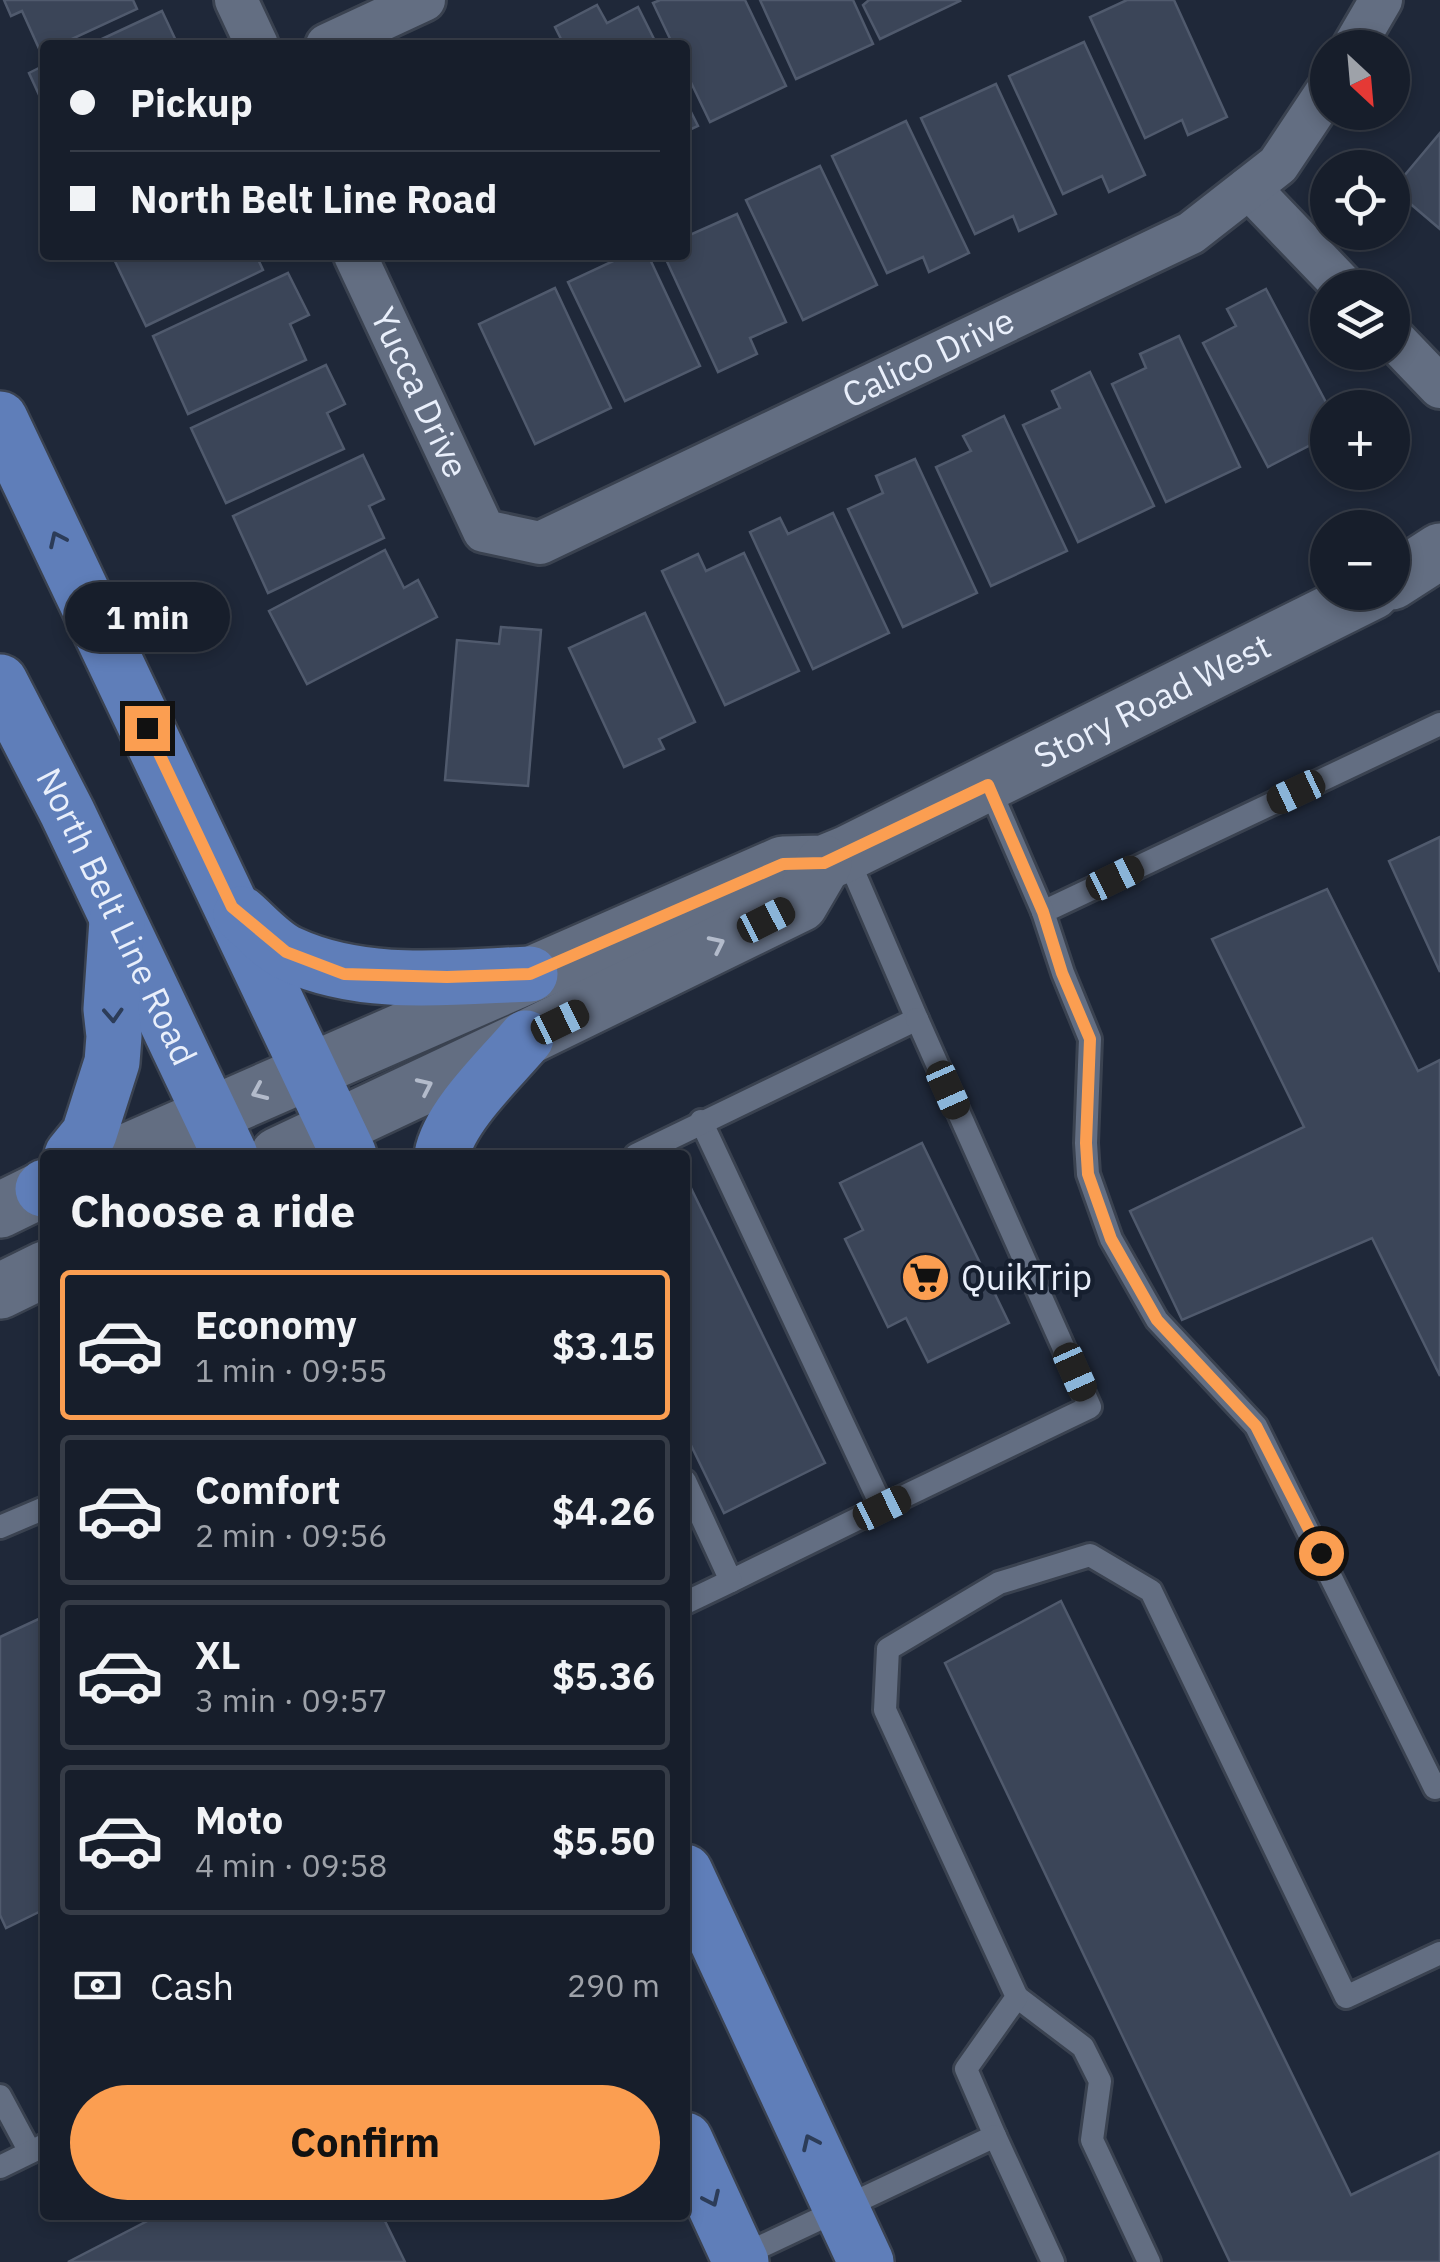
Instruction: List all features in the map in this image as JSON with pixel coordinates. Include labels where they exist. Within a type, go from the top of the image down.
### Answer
[{"type":"main road","points":[[0,419],[343,1141]]},
{"type":"main road","name":"North Belt Line Road","points":[[0,682],[220,1134]]},
{"type":"main road","points":[[232,907],[286,952],[344,974],[530,974]]},
{"type":"main road","points":[[75,1150],[90,1134],[112,1062],[117,918]]},
{"type":"main road","points":[[443,1150],[470,1104],[526,1038]]},
{"type":"main road","points":[[690,1883],[866,2262]]},
{"type":"main road","points":[[690,2151],[740,2259]]},
{"type":"street","points":[[236,0],[255,40]]},
{"type":"street","points":[[338,40],[424,0]]},
{"type":"street","points":[[1364,30],[1381,0]]},
{"type":"street","name":"Calico Drive","points":[[484,531],[540,543],[1190,232],[1278,164],[1310,117]]},
{"type":"street","points":[[1249,188],[1328,270]]},
{"type":"street","name":"Yucca Drive","points":[[357,260],[484,531]]},
{"type":"street","points":[[1410,356],[1440,387]]},
{"type":"street","points":[[1410,570],[1440,551]]},
{"type":"street","name":"Story Road West","points":[[143,1150],[220,1134],[309,1070],[783,864],[835,859],[1336,610]]},
{"type":"street","points":[[301,1150],[343,1141],[526,1038],[800,904],[835,859]]},
{"type":"street","points":[[0,1291],[40,1271]]},
{"type":"lane","points":[[1043,912],[1440,724]]},
{"type":"lane","points":[[988,785],[1043,912],[1062,973],[1090,1039],[1088,1174],[1111,1239],[1157,1320],[1256,1426],[1435,1788],[1440,1786]]},
{"type":"lane","points":[[690,1600],[1090,1407],[917,1019],[835,859]]},
{"type":"lane","points":[[646,1150],[917,1019]]},
{"type":"lane","points":[[701,1121],[882,1508]]},
{"type":"lane","points":[[690,1492],[731,1581]]},
{"type":"lane","points":[[0,1526],[40,1510]]},
{"type":"lane","points":[[1149,2262],[1092,2140],[1100,2081],[1084,2047],[1016,1997],[886,1710],[888,1649],[998,1583],[1090,1556],[1150,1591],[1346,1997],[1440,1953]]},
{"type":"lane","points":[[1016,1997],[966,2068],[1053,2262]]},
{"type":"lane","points":[[0,2096],[38,2148],[0,2167]]},
{"type":"lane","points":[[740,2259],[995,2136]]},
{"type":"building","points":[[4,0],[133,0],[137,9],[70,40],[40,40],[40,51],[22,11],[11,16]]},
{"type":"building","points":[[745,0],[786,86],[710,122],[690,80],[690,40],[671,40],[653,3]]},
{"type":"building","points":[[760,0],[853,0],[873,44],[796,79]]},
{"type":"building","points":[[869,0],[960,1],[880,39],[863,5]]},
{"type":"building","points":[[1127,0],[1174,0],[1227,117],[1188,135],[1182,120],[1145,138],[1090,17]]},
{"type":"building","points":[[597,5],[607,23],[638,7],[654,40],[562,40],[555,27]]},
{"type":"building","points":[[162,11],[176,40],[100,40]]},
{"type":"building","points":[[1084,42],[1145,175],[1109,192],[1102,176],[1063,194],[1009,76]]},
{"type":"building","points":[[40,68],[40,97],[29,73]]},
{"type":"building","points":[[996,84],[1056,214],[1019,231],[1013,216],[975,234],[921,118]]},
{"type":"building","points":[[690,110],[698,126],[690,130]]},
{"type":"building","points":[[906,121],[969,253],[929,272],[923,257],[887,273],[832,156]]},
{"type":"building","points":[[1440,133],[1440,229],[1410,203],[1410,169]]},
{"type":"building","points":[[820,166],[877,285],[803,320],[746,200]]},
{"type":"building","points":[[737,214],[786,322],[750,338],[757,354],[718,372],[666,260],[690,260],[690,235]]},
{"type":"building","points":[[114,260],[258,260],[263,270],[146,326]]},
{"type":"building","points":[[615,260],[650,260],[700,366],[625,401],[568,282]]},
{"type":"building","points":[[288,273],[309,315],[290,324],[306,360],[188,414],[153,336]]},
{"type":"building","points":[[555,288],[611,408],[535,444],[479,324]]},
{"type":"building","points":[[1266,289],[1319,390],[1310,390],[1310,445],[1268,467],[1203,343],[1236,326],[1227,309]]},
{"type":"building","points":[[1179,336],[1240,467],[1166,502],[1112,384],[1146,368],[1140,354]]},
{"type":"building","points":[[326,365],[345,404],[327,413],[344,449],[226,503],[191,428]]},
{"type":"building","points":[[1090,372],[1154,506],[1078,542],[1023,425],[1060,408],[1052,391]]},
{"type":"building","points":[[1004,416],[1067,551],[991,586],[936,467],[971,451],[963,436]]},
{"type":"building","points":[[363,455],[384,499],[369,506],[384,538],[268,593],[233,516]]},
{"type":"building","points":[[915,459],[977,593],[903,627],[848,509],[883,493],[876,476]]},
{"type":"building","points":[[833,513],[889,633],[813,669],[750,532],[780,518],[788,534]]},
{"type":"building","points":[[385,550],[404,588],[418,580],[437,617],[307,684],[269,611]]},
{"type":"building","points":[[744,553],[799,671],[725,705],[662,571],[698,554],[706,571]]},
{"type":"building","points":[[645,613],[695,722],[659,739],[664,749],[624,767],[569,648]]},
{"type":"building","points":[[501,627],[541,630],[528,786],[445,780],[457,640],[499,644]]},
{"type":"building","points":[[1440,837],[1440,972],[1389,861]]},
{"type":"building","points":[[1327,889],[1418,1071],[1440,1060],[1440,1376],[1372,1238],[1182,1320],[1130,1211],[1304,1127],[1212,939]]},
{"type":"building","name":"QuikTrip","points":[[922,1143],[1009,1323],[928,1362],[906,1318],[888,1327],[845,1239],[863,1230],[840,1183]]},
{"type":"building","points":[[690,1186],[825,1463],[724,1513],[690,1443]]},
{"type":"building","points":[[1061,1601],[1351,2195],[1440,2152],[1440,2262],[1230,2262],[945,1663]]},
{"type":"building","points":[[40,1618],[40,1911],[6,1928],[0,1915],[0,1637]]},
{"type":"building","points":[[149,2220],[384,2220],[405,2262],[68,2262]]},
{"type":"place","name":"QuikTrip","points":[[926,1278]]},
{"type":"route","points":[[147,728],[232,907],[286,952],[344,974],[530,974],[783,864],[824,863],[846,854],[988,785],[1043,912],[1062,973],[1090,1039],[1088,1174],[1111,1239],[1157,1320],[1256,1426],[1321,1553]]}]
